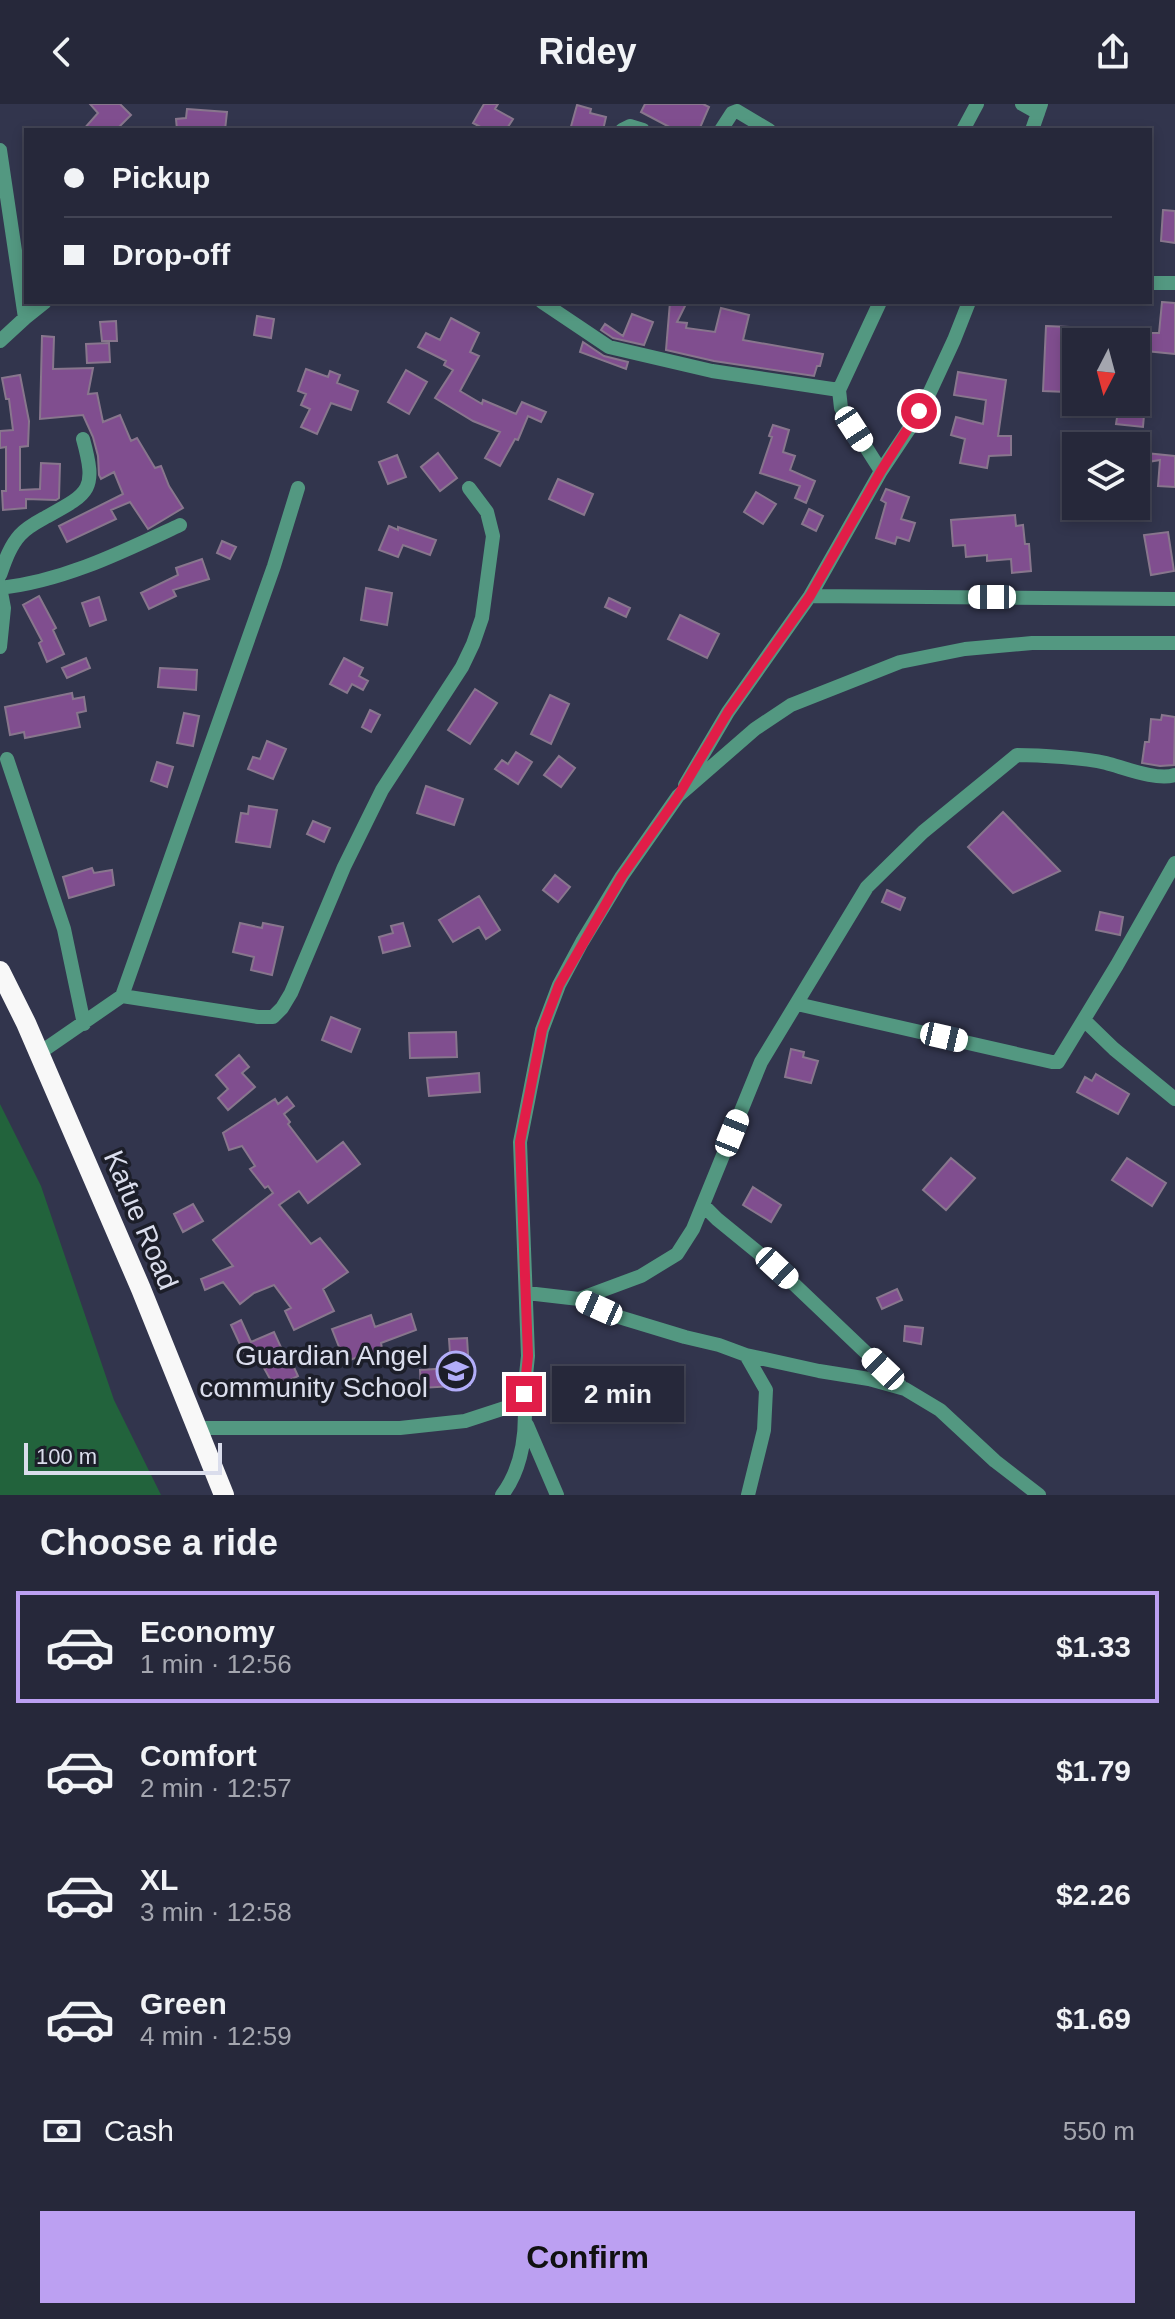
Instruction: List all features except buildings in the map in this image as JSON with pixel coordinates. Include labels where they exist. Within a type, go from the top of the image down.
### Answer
[{"type":"highway","name":"Kafue Road","points":[[0,971],[141,1289],[224,1495]]},
{"type":"street","points":[[964,128],[977,104]]},
{"type":"street","points":[[1022,104],[1039,108],[1033,128]]},
{"type":"street","points":[[722,128],[732,113],[737,111],[766,128]]},
{"type":"street","points":[[0,150],[25,318]]},
{"type":"street","points":[[1152,283],[1175,283]]},
{"type":"street","points":[[0,341],[42,304]]},
{"type":"street","points":[[545,304],[609,347],[712,371],[839,390]]},
{"type":"street","points":[[879,304],[839,390],[841,408],[881,471]]},
{"type":"street","points":[[502,1495],[518,1463],[526,1423],[527,1293],[520,1142],[542,1030],[559,985],[622,876],[678,796],[728,712],[810,596],[929,394],[968,304]]},
{"type":"street","points":[[0,575],[19,536],[85,493],[90,480],[90,464],[83,439]]},
{"type":"street","points":[[38,1054],[122,996],[274,566],[298,488]]},
{"type":"street","points":[[122,996],[258,1017],[273,1017],[282,1008],[344,867],[382,790],[462,667],[473,644],[482,618],[493,536],[487,512],[469,488]]},
{"type":"street","points":[[0,647],[4,608],[0,588],[43,581],[74,571],[180,525]]},
{"type":"street","points":[[810,596],[1175,599]]},
{"type":"street","points":[[678,796],[755,729],[791,705],[900,662],[965,649],[1032,643],[1175,643]]},
{"type":"street","points":[[728,712],[729,726],[734,731],[741,734],[755,729]]},
{"type":"street","points":[[579,1299],[641,1276],[677,1254],[693,1229],[761,1062],[867,887],[923,832],[1017,755],[1104,763],[1169,777],[1175,775]]},
{"type":"street","points":[[7,759],[64,929],[84,1024]]},
{"type":"street","points":[[797,1004],[1058,1062],[1175,863]]},
{"type":"street","points":[[1084,1020],[1175,1099]]},
{"type":"street","points":[[703,1205],[777,1268],[905,1389],[940,1410],[995,1461],[1039,1495]]},
{"type":"street","points":[[527,1293],[579,1299],[619,1317],[746,1355],[905,1389]]},
{"type":"street","points":[[746,1355],[766,1390],[764,1430],[748,1495]]},
{"type":"street","points":[[198,1428],[400,1428],[478,1418],[511,1406],[524,1394]]},
{"type":"street","points":[[526,1423],[557,1495]]},
{"type":"green space","points":[[0,1104],[41,1186],[114,1400],[161,1495],[0,1495]]},
{"type":"place","name":"Guardian Angel community School","points":[[456,1371]]},
{"type":"route","points":[[524,1394],[528,1356],[527,1293],[520,1142],[542,1030],[559,985],[622,876],[678,796],[728,712],[810,596],[919,411]]}]
